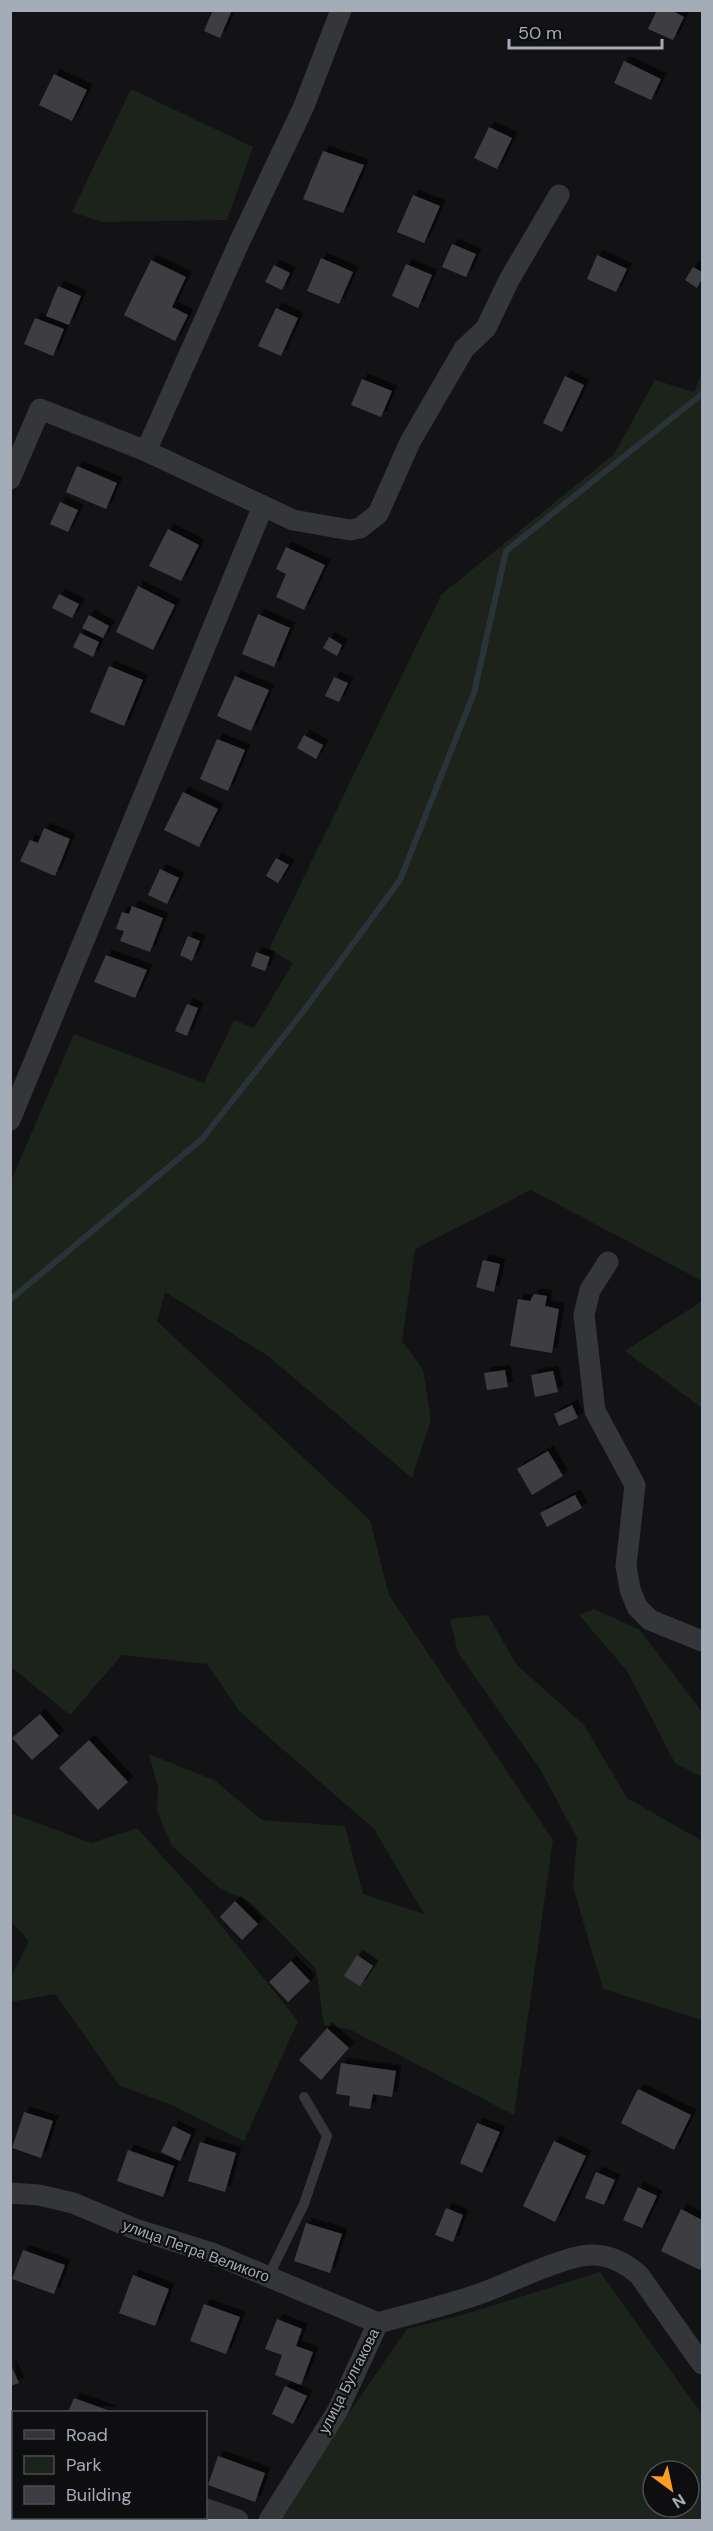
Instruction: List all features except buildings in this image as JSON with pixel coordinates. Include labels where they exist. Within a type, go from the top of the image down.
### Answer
[{"type":"street","points":[[146,451],[303,106],[341,10]]},
{"type":"street","points":[[10,479],[40,409],[146,451],[293,520],[350,530],[366,525],[378,514],[410,442],[464,349],[486,328],[508,280],[559,195]]},
{"type":"street","points":[[10,1120],[263,506]]},
{"type":"street","points":[[608,1262],[590,1290],[584,1315],[595,1411],[635,1485],[626,1566],[630,1589],[637,1607],[650,1620],[702,1641]]},
{"type":"street","name":"улица Петра Великого","points":[[10,2193],[39,2195],[73,2203],[135,2229],[212,2253],[378,2323]]},
{"type":"street","name":"улица Булгакова","points":[[269,2520],[338,2410],[378,2323],[476,2295],[571,2259],[591,2254],[611,2257],[626,2264],[639,2275],[702,2364]]},
{"type":"street","points":[[207,2509],[238,2520]]},
{"type":"lane","points":[[268,2277],[304,2204],[327,2136],[304,2097]]},
{"type":"green space","points":[[131,89],[253,147],[227,220],[102,222],[72,212]]},
{"type":"green space","points":[[702,372],[702,1281],[531,1190],[415,1249],[402,1341],[423,1369],[431,1420],[412,1478],[268,1356],[165,1292],[157,1321],[370,1520],[389,1595],[553,1840],[514,2115],[351,2030],[324,2025],[316,1969],[251,1903],[218,1887],[172,1846],[157,1812],[158,1787],[149,1754],[214,1780],[262,1820],[345,1826],[363,1894],[424,1914],[374,1829],[240,1712],[207,1664],[122,1655],[70,1715],[11,1667],[11,1181],[74,1034],[204,1083],[234,1020],[254,1028],[293,963],[269,949],[441,595],[614,454],[655,380],[694,392]]},
{"type":"green space","points":[[702,1301],[702,1408],[625,1351]]},
{"type":"green space","points":[[594,1609],[640,1630],[702,1712],[702,1777],[675,1763],[627,1671],[579,1615]]},
{"type":"green space","points":[[488,1615],[516,1664],[584,1725],[627,1798],[702,1841],[702,2020],[603,1989],[573,1887],[577,1838],[540,1769],[458,1653],[450,1619]]},
{"type":"green space","points":[[11,1813],[91,1843],[137,1828],[196,1894],[298,2021],[244,2141],[172,2105],[120,2086],[55,1994],[11,2002],[11,1977],[29,1941],[11,1922]]},
{"type":"green space","points":[[600,2272],[702,2414],[702,2520],[275,2520],[407,2329],[462,2315]]},
{"type":"waterway","points":[[10,1300],[202,1139],[302,1013],[400,880],[474,693],[506,551],[702,394]]}]
